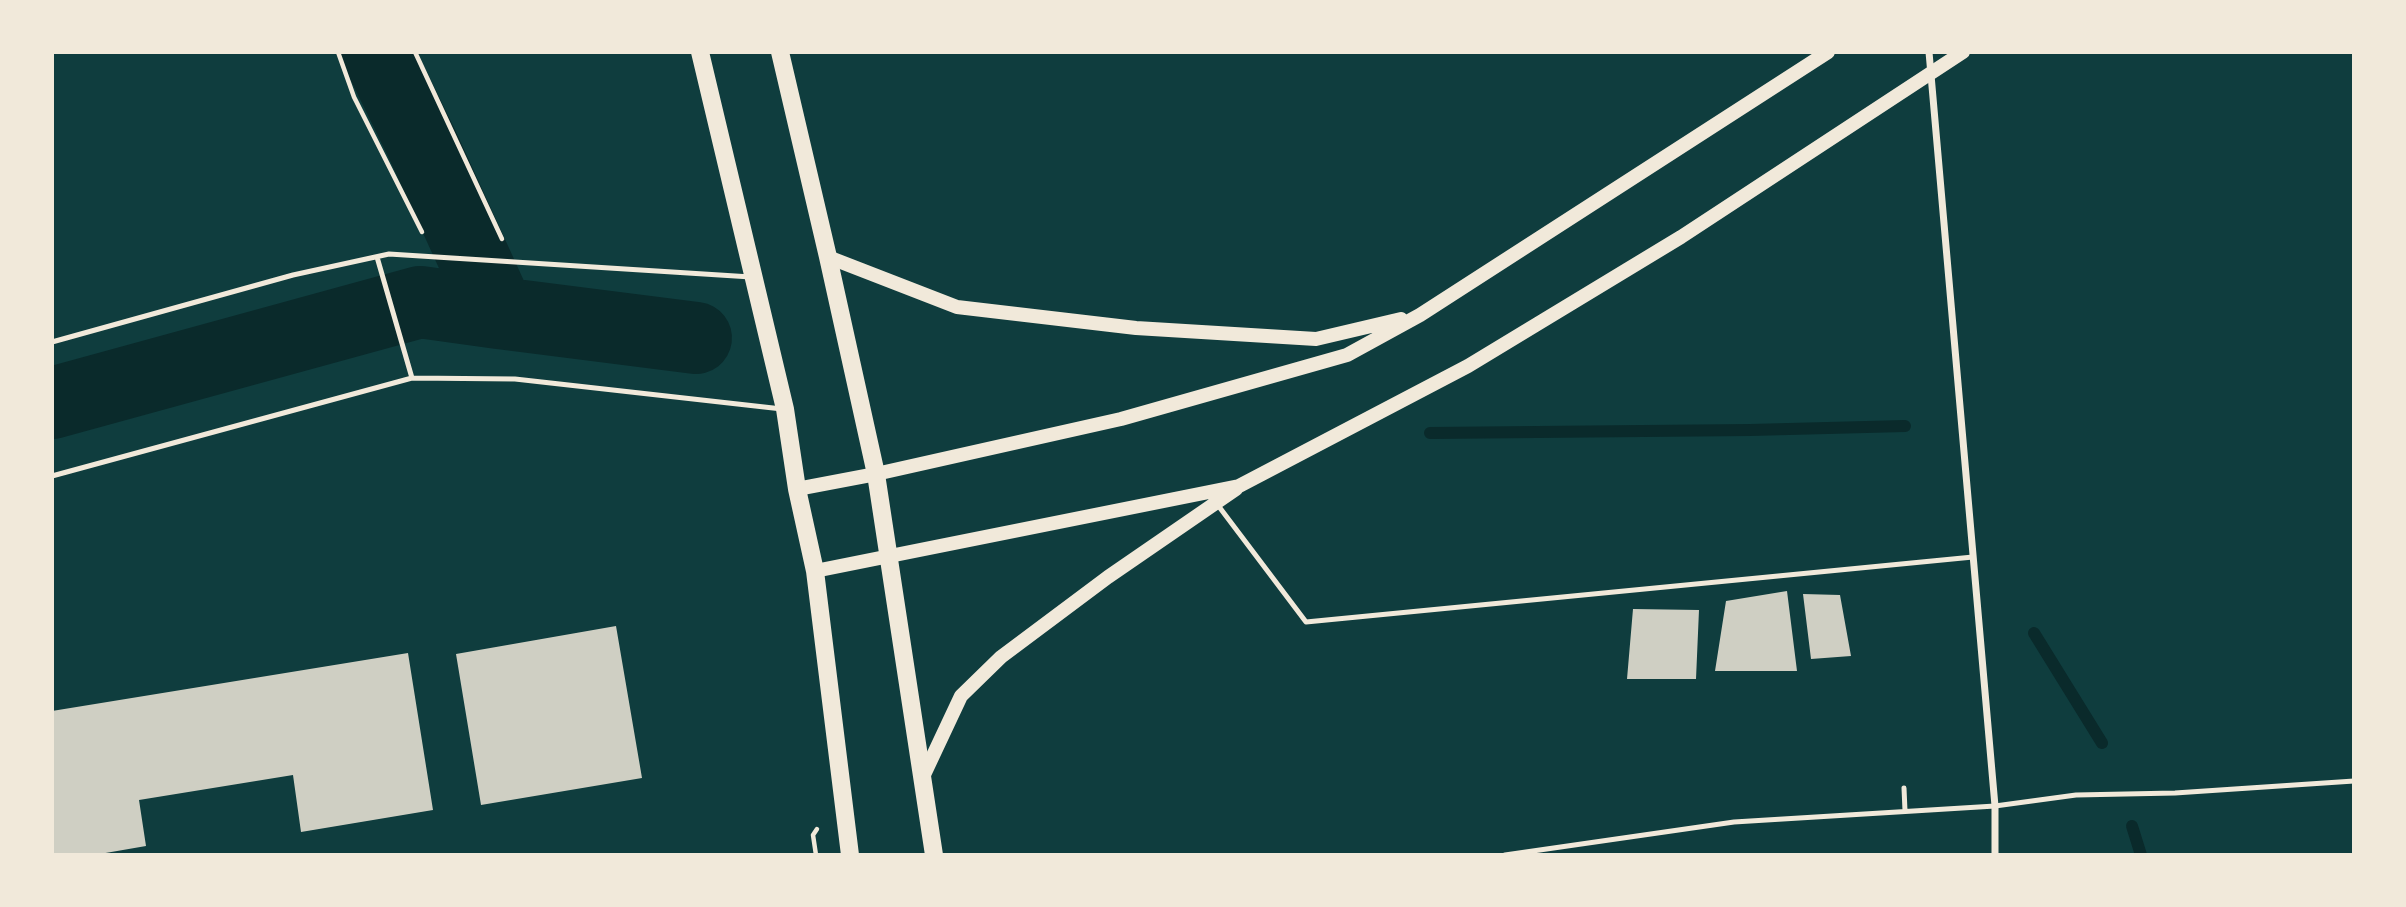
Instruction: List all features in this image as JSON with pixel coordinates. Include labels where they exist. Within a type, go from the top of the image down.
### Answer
[{"type":"main road","points":[[700,52],[785,409],[797,489],[815,571],[850,855]]},
{"type":"main road","points":[[780,52],[876,474],[934,855]]},
{"type":"main road","points":[[797,489],[1121,419],[1347,355],[1420,314],[1828,52]]},
{"type":"main road","points":[[922,779],[961,696],[1001,657],[1108,577],[1238,486],[1468,366],[1681,237],[1963,52]]},
{"type":"main road","points":[[828,257],[957,307],[1136,328],[1316,339],[1420,314]]},
{"type":"main road","points":[[815,571],[1238,486]]},
{"type":"street","points":[[1930,52],[1995,806],[1995,855]]},
{"type":"lane","points":[[52,342],[293,275],[378,260],[388,254],[755,277]]},
{"type":"lane","points":[[378,260],[411,375]]},
{"type":"lane","points":[[52,476],[411,375],[515,379],[785,409]]},
{"type":"lane","points":[[1217,503],[1306,622],[1973,557]]},
{"type":"lane","points":[[1505,855],[1734,822],[1995,806],[2077,795],[2175,793],[2354,781]]},
{"type":"lane","points":[[1904,788],[1905,811]]},
{"type":"path","points":[[338,52],[354,97],[434,258]]},
{"type":"path","points":[[415,52],[514,263]]},
{"type":"path","points":[[813,835],[816,855]]},
{"type":"building","points":[[1787,591],[1797,671],[1715,671],[1726,601]]},
{"type":"building","points":[[1803,594],[1840,595],[1851,656],[1811,659]]},
{"type":"building","points":[[1633,609],[1699,610],[1696,679],[1627,679]]},
{"type":"building","points":[[616,626],[642,778],[481,805],[456,654]]},
{"type":"building","points":[[408,653],[433,810],[301,832],[293,775],[139,800],[146,846],[94,855],[52,855],[52,711]]},
{"type":"waterway","points":[[377,52],[499,313],[696,338]]},
{"type":"waterway","points":[[52,403],[420,302],[499,313]]},
{"type":"waterway","points":[[1430,433],[1905,426]]},
{"type":"waterway","points":[[2034,633],[2102,743]]},
{"type":"waterway","points":[[2132,826],[2141,855]]}]
